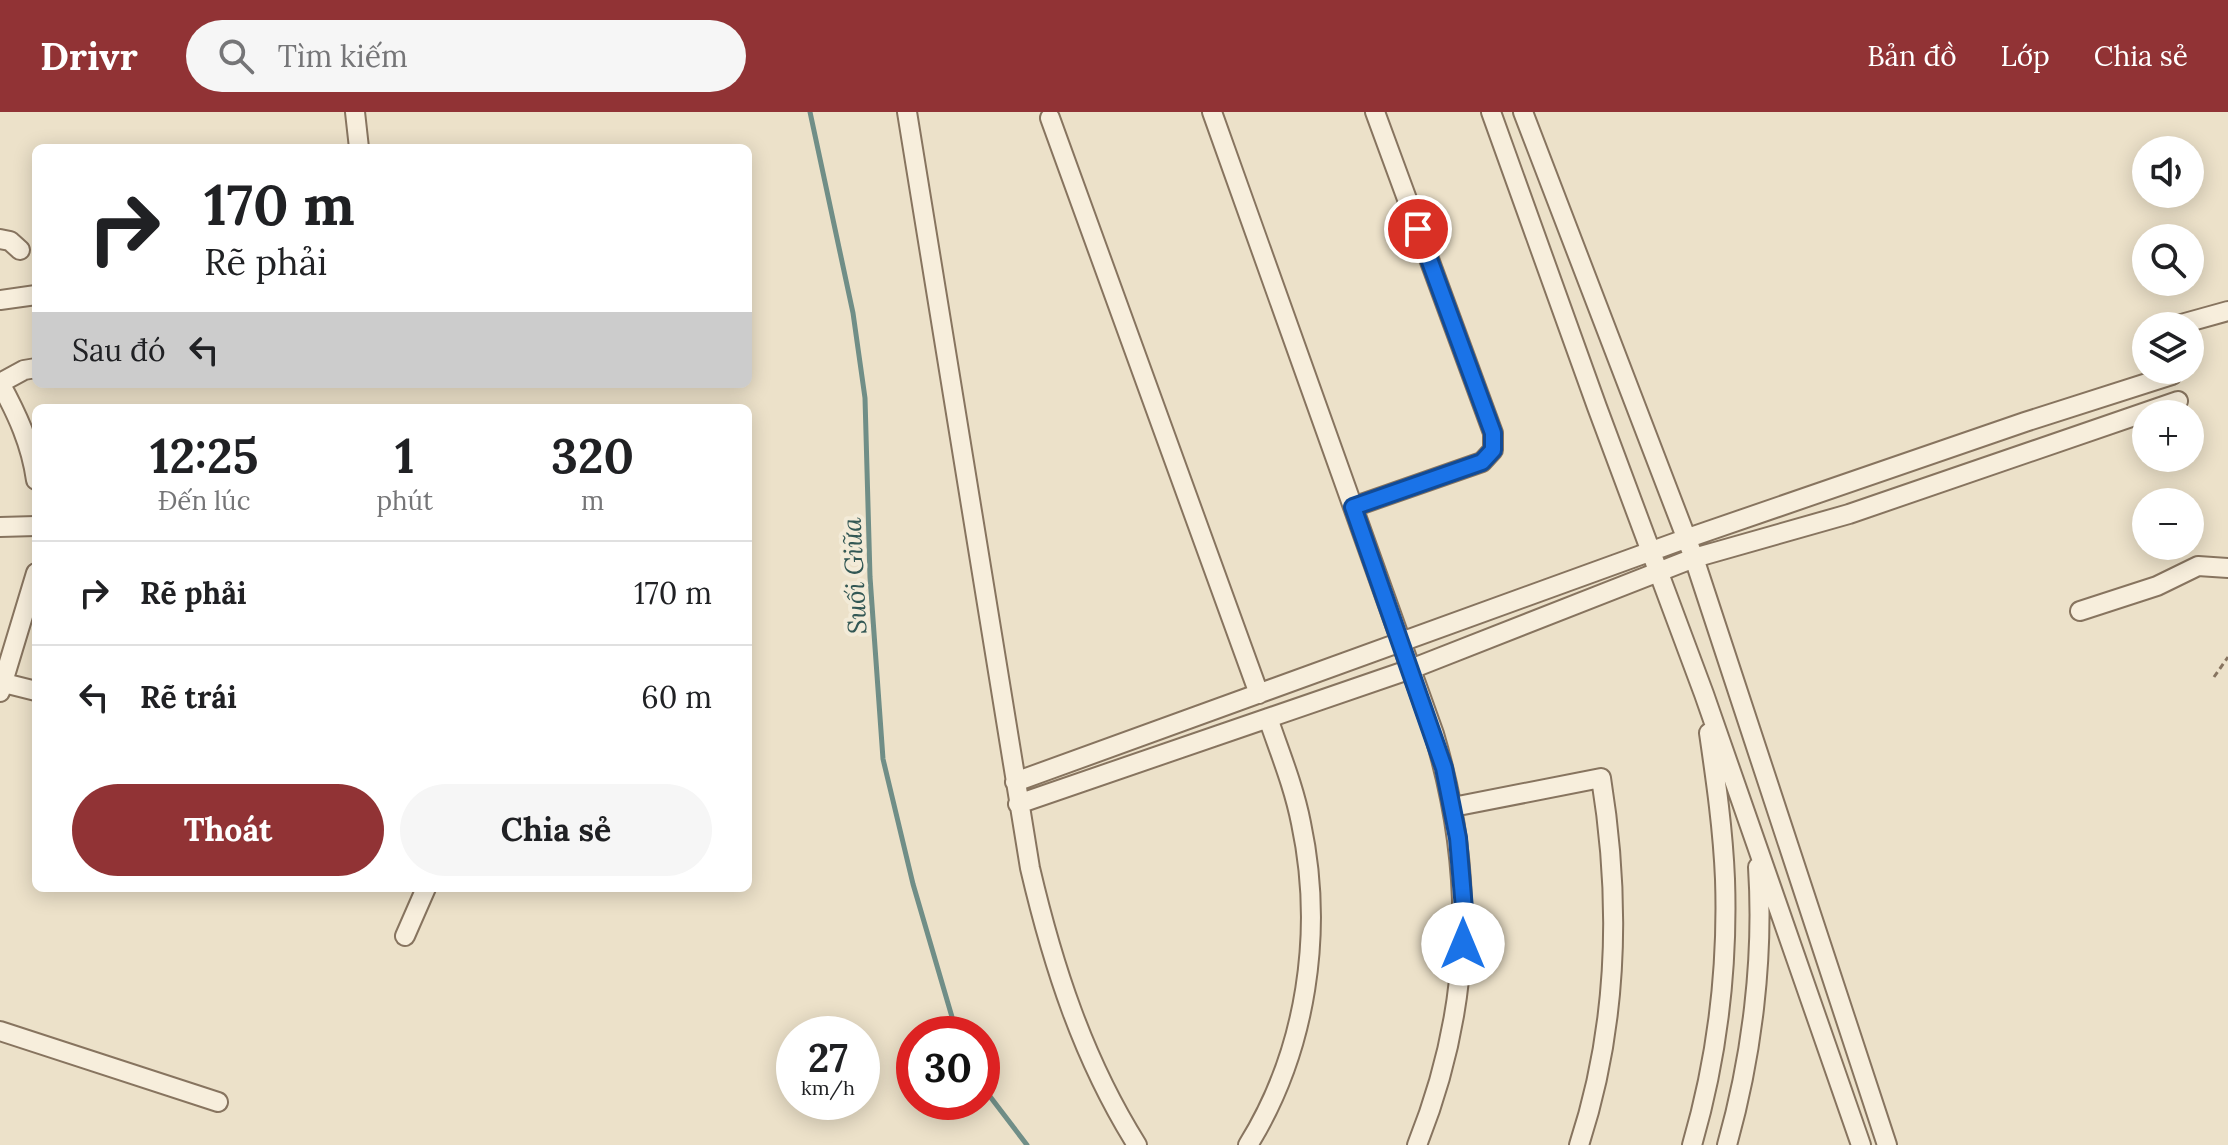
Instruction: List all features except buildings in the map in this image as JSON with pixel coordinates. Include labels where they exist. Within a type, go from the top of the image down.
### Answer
[{"type":"street","points":[[355,112],[359,144]]},
{"type":"street","points":[[907,112],[1018,804],[1042,918],[1072,1016],[1103,1086],[1137,1145]]},
{"type":"street","points":[[1212,112],[1401,640],[1437,745],[1453,807],[1464,909],[1460,979],[1448,1050],[1417,1145]]},
{"type":"street","points":[[1353,507],[1482,462],[1493,450],[1493,433],[1375,112]]},
{"type":"street","points":[[1491,112],[1704,694],[1861,1145]]},
{"type":"street","points":[[1523,112],[1694,558],[1887,1145]]},
{"type":"street","points":[[1050,118],[1259,694]]},
{"type":"street","points":[[0,239],[10,241],[20,250]]},
{"type":"street","points":[[0,300],[32,296]]},
{"type":"street","points":[[2204,318],[2228,311]]},
{"type":"street","points":[[32,369],[0,383],[18,416],[32,455]]},
{"type":"street","points":[[1015,782],[1685,539],[2144,384]]},
{"type":"street","points":[[1018,804],[1411,669],[1694,558],[1849,514],[2132,417]]},
{"type":"street","points":[[0,527],[32,526]]},
{"type":"street","points":[[2080,611],[2157,586],[2198,566],[2228,568]]},
{"type":"street","points":[[32,585],[3,676],[32,689]]},
{"type":"street","points":[[1692,1145],[1710,1074],[1718,1025],[1725,927],[1722,829],[1704,694]]},
{"type":"street","points":[[1248,1145],[1270,1105],[1294,1040],[1311,942],[1310,881],[1301,821],[1268,718]]},
{"type":"street","points":[[1453,807],[1601,778],[1612,859],[1614,941],[1607,1022],[1579,1145]]},
{"type":"street","points":[[1727,1145],[1742,1080],[1756,979],[1759,928],[1756,846]]},
{"type":"street","points":[[405,936],[424,892]]},
{"type":"street","points":[[0,1031],[218,1102]]},
{"type":"path","points":[[2214,677],[2228,657]]},
{"type":"waterway","name":"Suối Giữa","points":[[810,112],[853,313],[865,398],[870,577],[883,759],[913,884],[952,1016]]},
{"type":"waterway","name":"Suối Giữa","points":[[1000,1110],[1027,1145]]},
{"type":"route","points":[[1418,229],[1493,433],[1493,450],[1482,462],[1353,507],[1444,768],[1462,873],[1463,944]]}]
